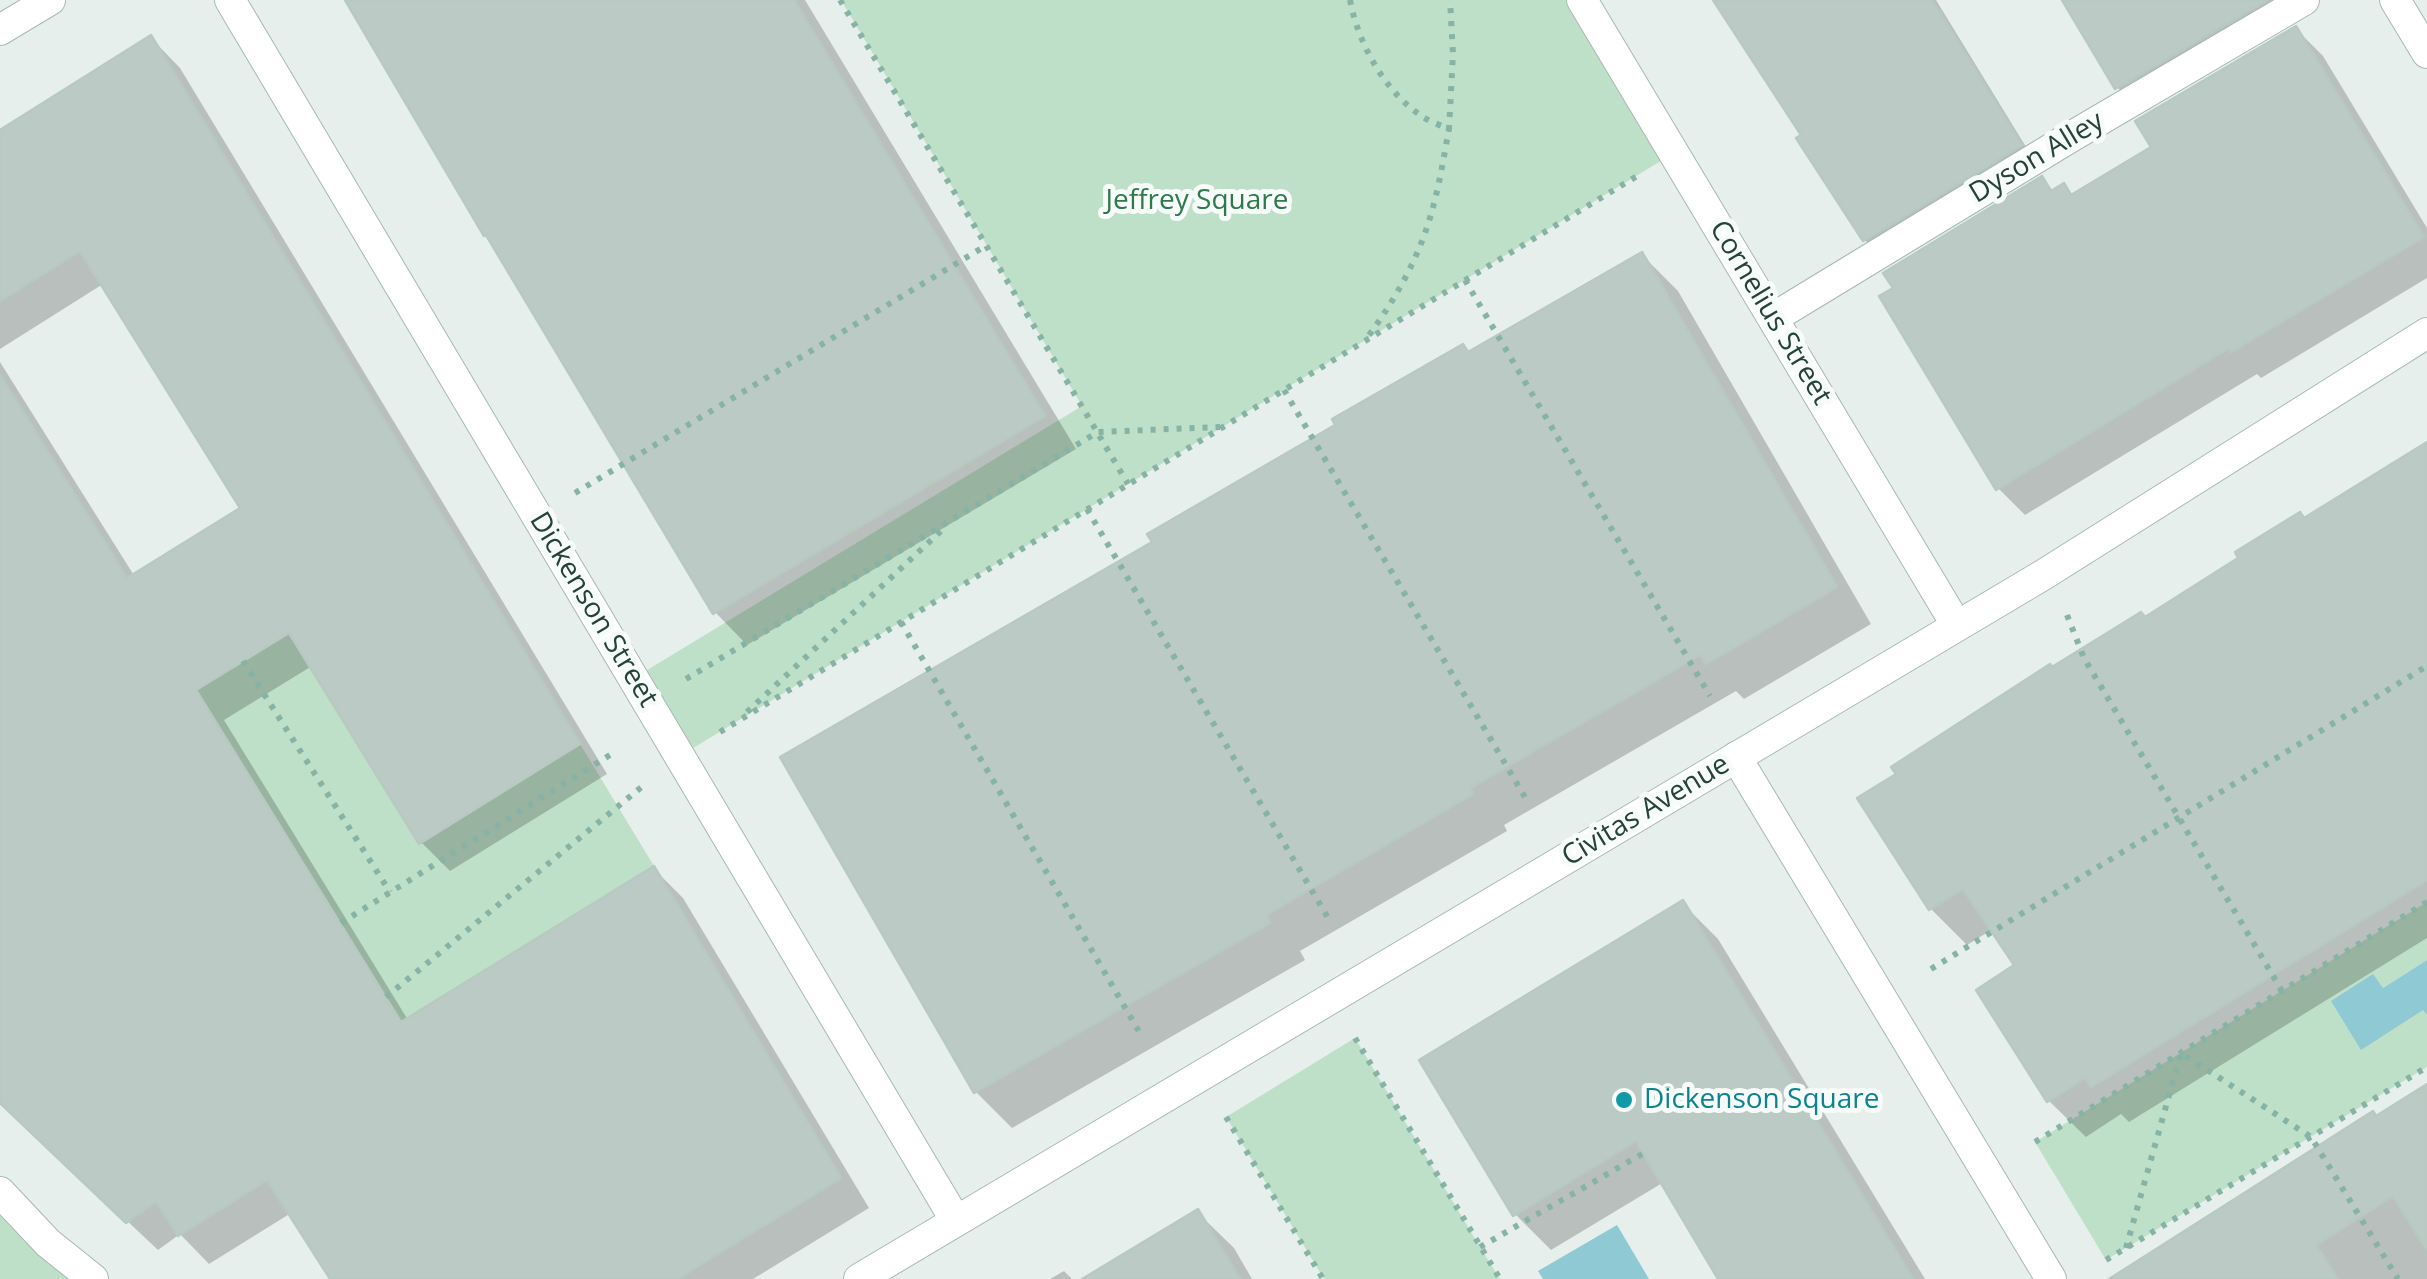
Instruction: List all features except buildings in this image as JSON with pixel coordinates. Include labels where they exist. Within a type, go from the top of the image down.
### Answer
[{"type":"street","points":[[0,30],[50,0]]},
{"type":"street","name":"Dickenson Street","points":[[230,0],[956,1221]]},
{"type":"street","name":"Cornelius Street","points":[[1582,0],[1957,626]]},
{"type":"street","name":"Dyson Alley","points":[[1773,318],[2304,0]]},
{"type":"street","points":[[2395,0],[2427,52]]},
{"type":"street","name":"Civitas Avenue","points":[[859,1279],[1957,626],[2427,333]]},
{"type":"street","points":[[1736,758],[2051,1279]]},
{"type":"street","points":[[0,1192],[48,1243],[94,1279]]},
{"type":"path","points":[[840,0],[1128,484]]},
{"type":"path","points":[[1350,0],[1375,66],[1396,94],[1421,116],[1449,129]]},
{"type":"path","points":[[1364,341],[1390,306],[1412,266],[1433,209],[1449,129],[1453,54],[1450,0]]},
{"type":"path","points":[[386,998],[680,756],[1674,153]]},
{"type":"path","points":[[574,494],[986,245]]},
{"type":"path","points":[[1465,280],[1710,696]]},
{"type":"path","points":[[1284,390],[1528,804]]},
{"type":"path","points":[[684,680],[1098,432],[1221,428]]},
{"type":"path","points":[[1087,509],[1331,922]]},
{"type":"path","points":[[737,722],[954,519]]},
{"type":"path","points":[[2066,612],[2084,658],[2282,990]]},
{"type":"path","points":[[901,622],[1141,1036]]},
{"type":"path","points":[[243,660],[390,892]]},
{"type":"path","points":[[1931,969],[2427,666]]},
{"type":"path","points":[[340,924],[610,755]]},
{"type":"path","points":[[2036,1142],[2427,902]]},
{"type":"path","points":[[1356,1038],[1500,1279]]},
{"type":"path","points":[[2182,1053],[2311,1137],[2398,1279]]},
{"type":"path","points":[[2126,1248],[2182,1053]]},
{"type":"path","points":[[2106,1260],[2427,1067]]},
{"type":"path","points":[[1226,1118],[1324,1279]]},
{"type":"path","points":[[1480,1247],[1644,1153]]},
{"type":"green space","name":"Jeffrey Square","points":[[841,0],[1582,0],[1674,153],[680,756],[634,678],[1082,406]]},
{"type":"green space","points":[[289,633],[419,843],[580,744],[654,866],[401,1022],[196,690]]},
{"type":"green space","points":[[2427,902],[2427,960],[2383,988],[2331,1001],[2424,1010],[2427,1067],[2106,1260],[2035,1142]]},
{"type":"green space","points":[[1355,1038],[1500,1279],[1324,1279],[1226,1117]]},
{"type":"green space","points":[[0,1186],[100,1279],[0,1279]]},
{"type":"water","points":[[2427,960],[2427,1015],[2423,1010],[2361,1050],[2331,1001],[2373,974],[2383,988]]},
{"type":"water","points":[[1617,1225],[1649,1279],[1543,1279],[1538,1271]]},
{"type":"place","name":"Dickenson Square","points":[[1624,1100]]}]
